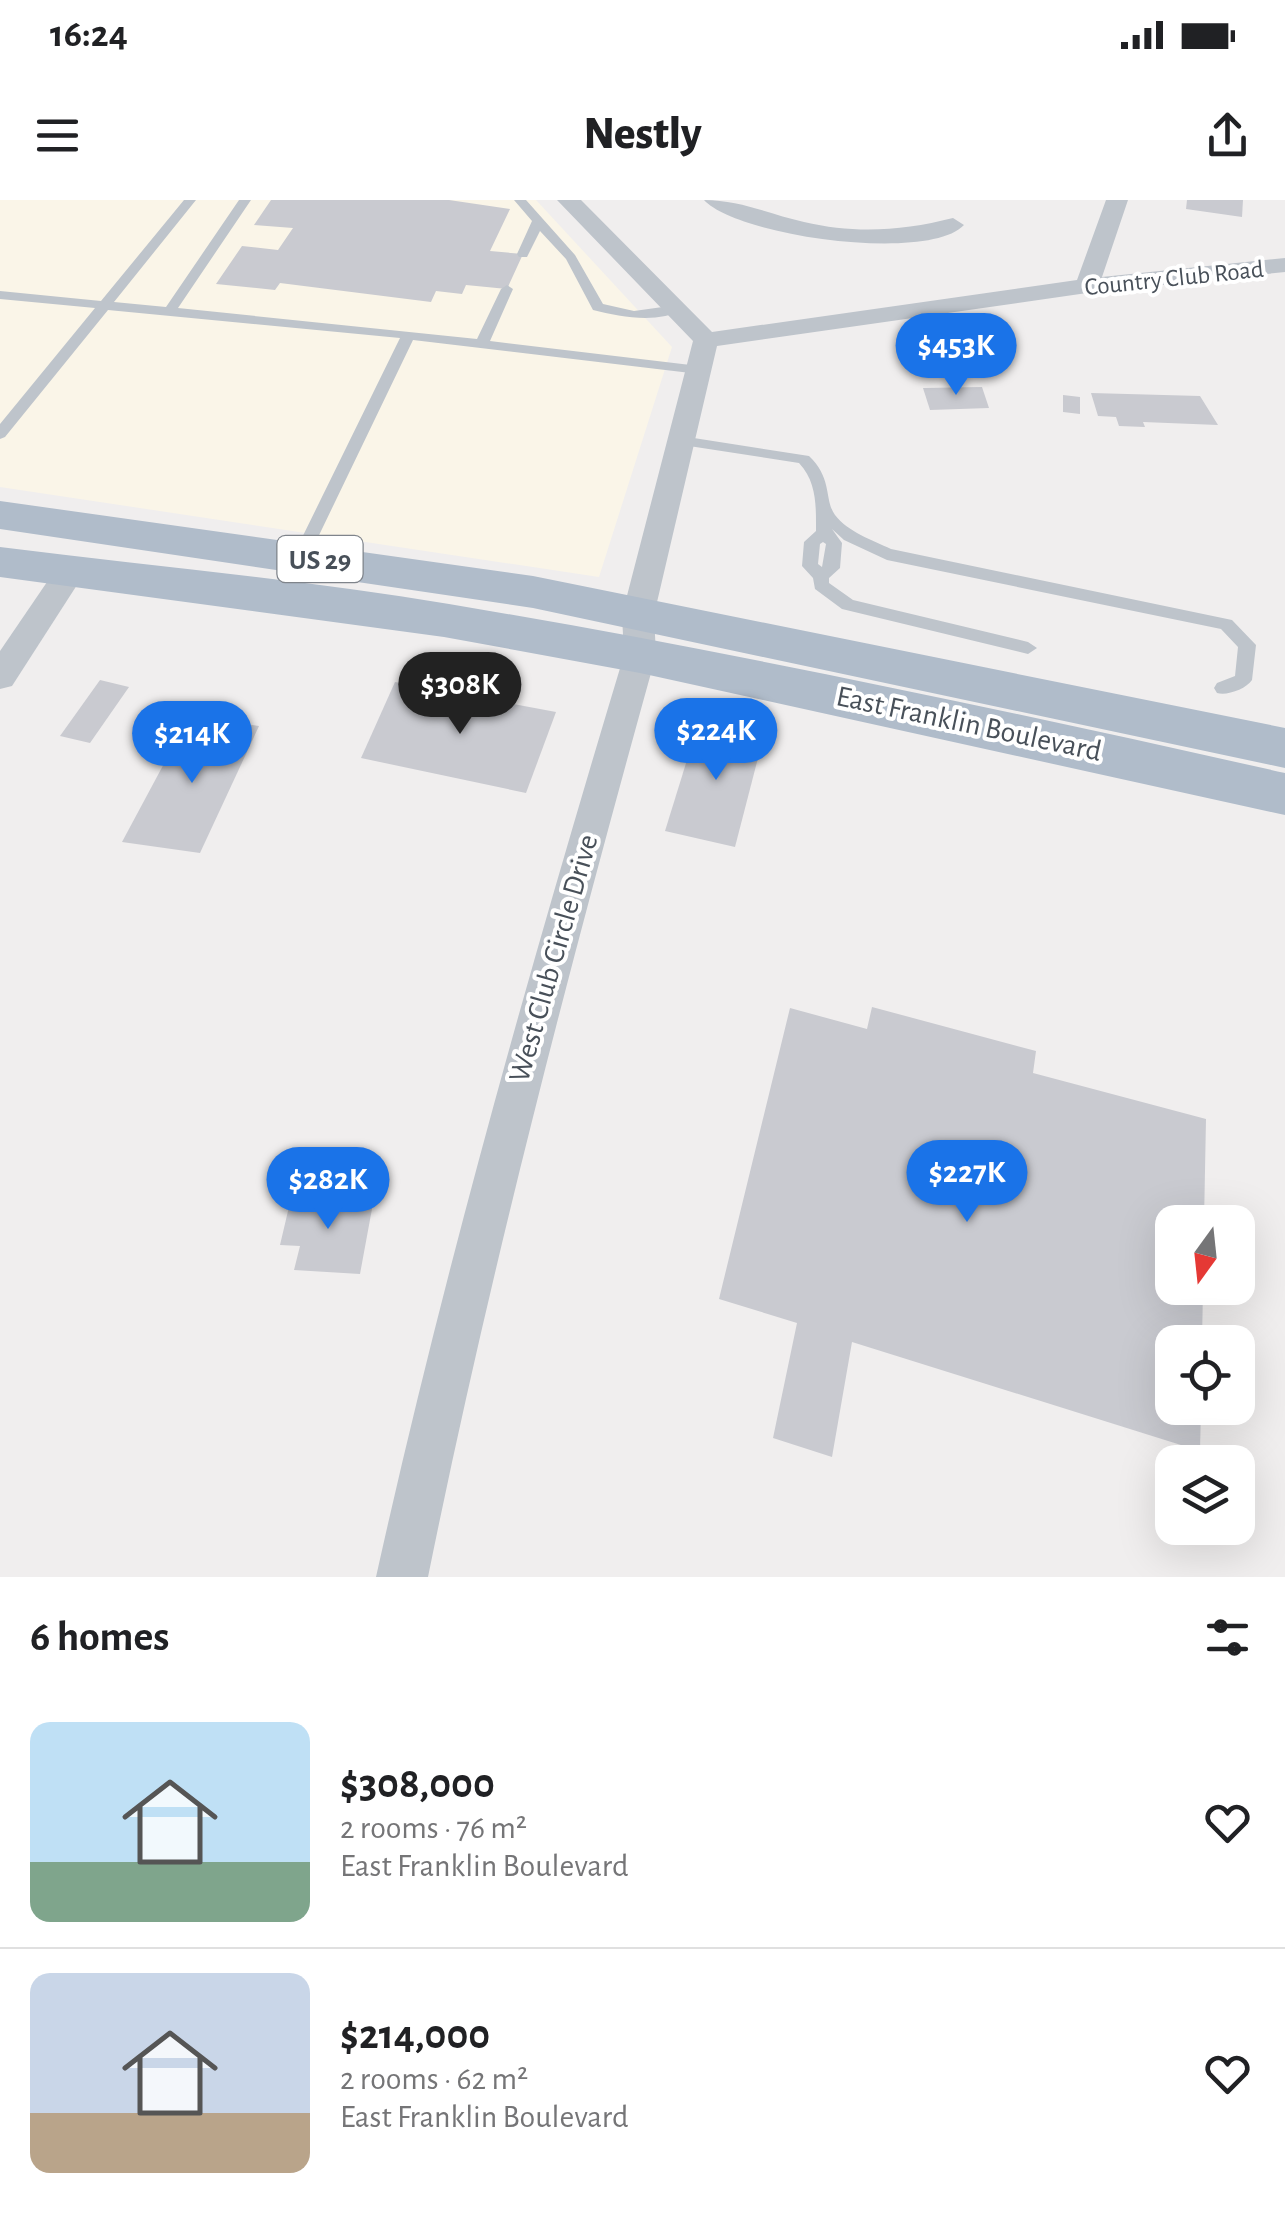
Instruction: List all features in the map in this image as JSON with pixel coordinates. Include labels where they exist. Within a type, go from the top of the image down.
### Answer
[{"type":"main road","name":"East Franklin Boulevard","points":[[0,515],[533,592],[639,635],[1041,738],[1285,794]]},
{"type":"main road","name":"East Franklin Boulevard","points":[[0,562],[444,620],[639,635],[1285,748]]},
{"type":"street","points":[[568,200],[706,340]]},
{"type":"street","points":[[716,200],[809,231],[878,238],[926,234],[953,224]]},
{"type":"street","points":[[1087,286],[1117,200]]},
{"type":"street","name":"Country Club Road","points":[[706,340],[1087,286],[1285,265]]},
{"type":"street","name":"West Club Circle Drive","points":[[402,1577],[442,1388],[530,1032],[639,635],[706,340]]},
{"type":"street","points":[[0,677],[71,571]]},
{"type":"lane","points":[[0,434],[190,200]]},
{"type":"lane","points":[[169,312],[245,200]]},
{"type":"lane","points":[[520,200],[571,258],[598,307],[634,316],[677,309]]},
{"type":"lane","points":[[523,254],[539,220]]},
{"type":"lane","points":[[482,344],[508,289]]},
{"type":"lane","points":[[0,295],[408,335],[699,370]]},
{"type":"lane","points":[[301,556],[408,335]]},
{"type":"lane","points":[[681,441],[804,459],[814,467],[823,490],[824,534],[812,542],[810,566],[832,596],[869,612],[1028,648]]},
{"type":"lane","points":[[824,514],[868,548],[886,554],[1226,624],[1247,645],[1246,669],[1243,680],[1223,688]]},
{"type":"shaded area","points":[[0,200],[536,200],[672,347],[599,577],[0,487]]},
{"type":"building","points":[[271,200],[449,200],[510,209],[490,251],[523,254],[507,289],[466,285],[462,294],[436,291],[431,302],[280,283],[275,290],[216,284],[242,246],[278,250],[293,228],[254,225]]},
{"type":"building","points":[[1187,200],[1243,200],[1242,217],[1186,209]]},
{"type":"building","points":[[982,387],[989,408],[930,410],[923,388]]},
{"type":"building","points":[[1091,393],[1200,396],[1218,425],[1143,422],[1145,427],[1119,426],[1116,417],[1098,416]]},
{"type":"building","points":[[1063,395],[1080,397],[1080,414],[1063,412]]},
{"type":"building","points":[[100,680],[129,687],[90,743],[60,736]]},
{"type":"building","points":[[395,682],[556,712],[526,793],[361,758]]},
{"type":"building","points":[[189,717],[259,726],[200,853],[122,842]]},
{"type":"building","points":[[700,718],[765,731],[735,847],[665,831]]},
{"type":"building","points":[[872,1007],[1036,1051],[1033,1073],[1206,1119],[1204,1205],[1155,1205],[1155,1305],[1203,1305],[1202,1325],[1155,1325],[1155,1425],[1201,1425],[1200,1445],[1181,1445],[852,1342],[832,1457],[773,1438],[797,1323],[719,1299],[790,1008],[867,1029]]},
{"type":"building","points":[[292,1194],[374,1198],[360,1274],[294,1270],[300,1246],[280,1245]]}]
